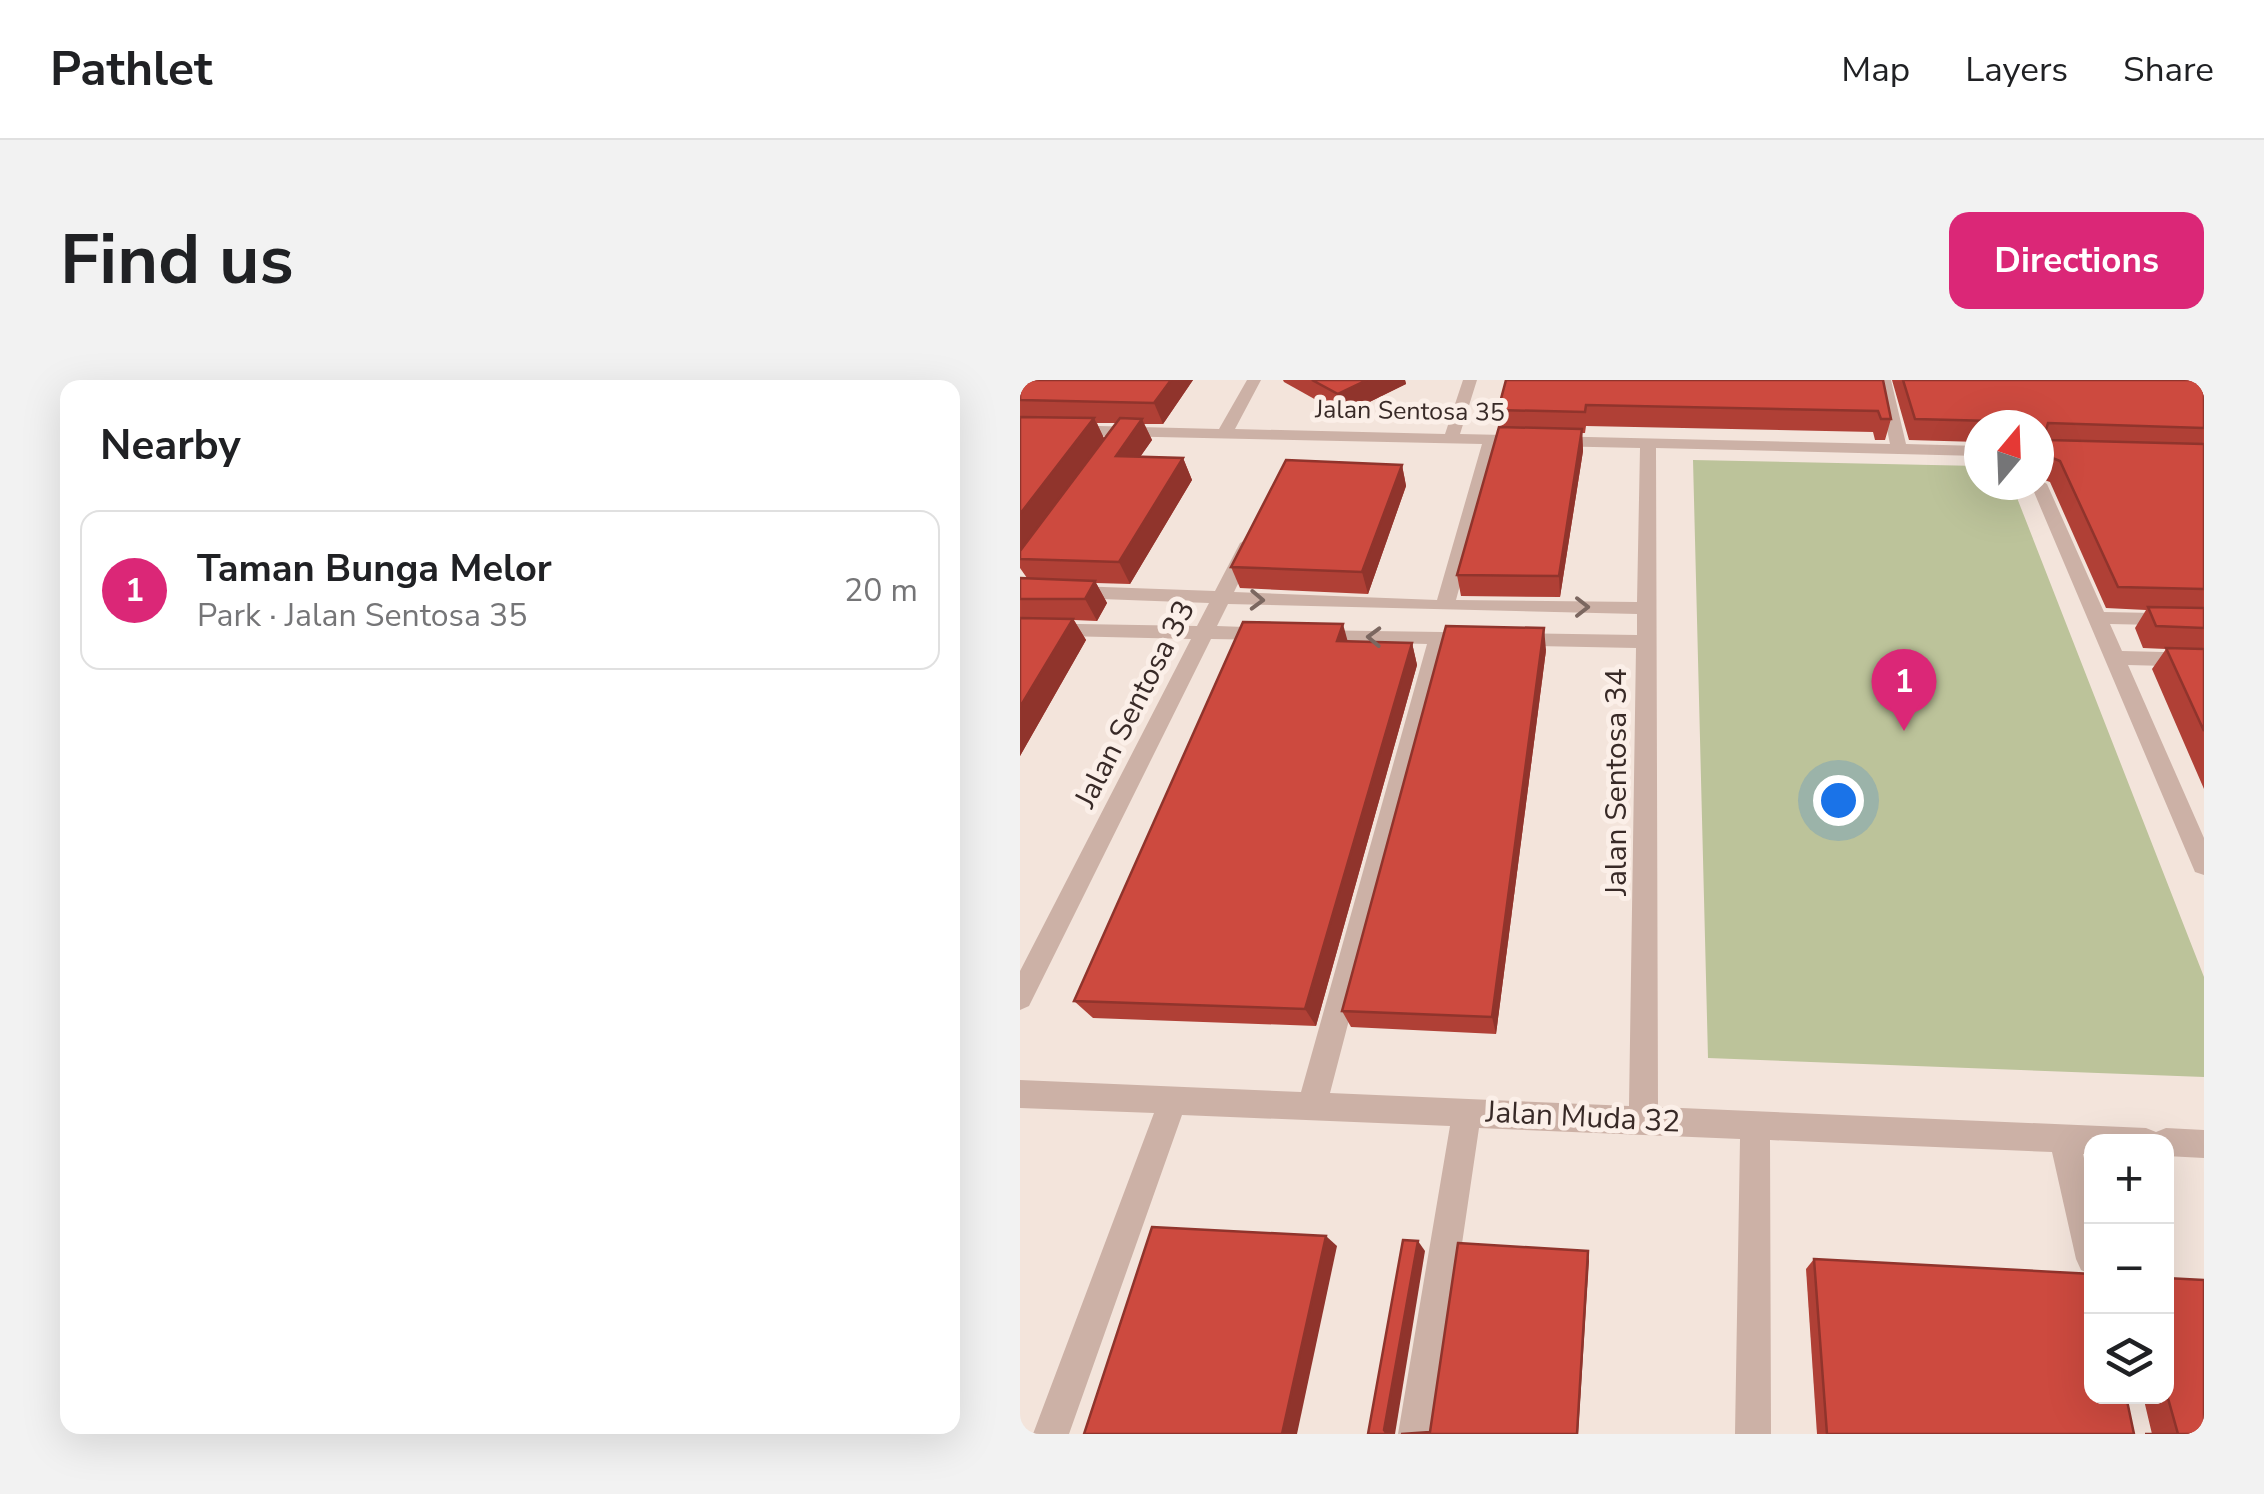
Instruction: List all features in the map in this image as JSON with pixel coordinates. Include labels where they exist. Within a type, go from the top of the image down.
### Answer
[{"type":"street","points":[[1224,434],[1254,380]]},
{"type":"street","points":[[1451,439],[1470,380]]},
{"type":"street","points":[[1884,380],[1899,450]]},
{"type":"street","name":"Jalan Sentosa 35","points":[[1020,429],[1224,434],[1298,444],[1451,439],[1964,452]]},
{"type":"street","points":[[1112,447],[1124,432]]},
{"type":"street","points":[[1445,606],[1491,440]]},
{"type":"street","name":"Jalan Sentosa 34","points":[[1643,1120],[1648,444]]},
{"type":"street","points":[[2046,500],[2204,865]]},
{"type":"street","name":"Jalan Sentosa 33","points":[[1020,998],[1261,518]]},
{"type":"street","points":[[1020,590],[1445,606],[1647,608]]},
{"type":"street","points":[[2097,618],[2204,620]]},
{"type":"street","points":[[1020,629],[1647,642]]},
{"type":"street","points":[[1312,1106],[1438,640]]},
{"type":"street","points":[[2114,658],[2204,660]]},
{"type":"street","name":"Jalan Muda 32","points":[[1020,1094],[2084,1139]]},
{"type":"street","points":[[1052,1434],[1173,1100]]},
{"type":"street","points":[[1416,1434],[1467,1112]]},
{"type":"street","points":[[1753,1434],[1756,1125]]},
{"type":"street","points":[[2064,1138],[2084,1224]]},
{"type":"street","points":[[2174,1142],[2204,1144]]},
{"type":"green space","points":[[1693,460],[1964,466],[1964,500],[2018,500],[2204,977],[2204,1077],[1708,1058]]},
{"type":"building","points":[[1020,380],[1171,380],[1154,403],[1020,400]]},
{"type":"building","points":[[1312,380],[1367,380],[1338,394]]},
{"type":"building","points":[[1506,380],[1883,380],[1891,419],[1881,419],[1878,411],[1586,405],[1585,412],[1498,410]]},
{"type":"building","points":[[1903,380],[2204,380],[2204,428],[2054,423],[2054,410],[1964,410],[1964,420],[1915,419]]},
{"type":"building","points":[[1020,417],[1094,418],[1020,514]]},
{"type":"building","points":[[1120,418],[1142,419],[1116,456],[1183,458],[1119,562],[1020,559],[1020,551]]},
{"type":"building","points":[[1499,427],[1582,429],[1559,576],[1457,575]]},
{"type":"building","points":[[2054,440],[2204,444],[2204,589],[2118,587],[2060,461],[2054,459]]},
{"type":"building","points":[[1286,460],[1402,465],[1362,572],[1231,567]]},
{"type":"building","points":[[1020,578],[1095,581],[1085,599],[1020,599]]},
{"type":"building","points":[[2148,607],[2204,608],[2204,628],[2156,626]]},
{"type":"building","points":[[1020,618],[1073,619],[1020,707]]},
{"type":"building","points":[[1243,622],[1343,624],[1337,641],[1412,643],[1305,1009],[1074,1001]]},
{"type":"building","points":[[1446,626],[1544,628],[1492,1017],[1342,1011]]},
{"type":"building","points":[[2166,648],[2204,649],[2204,731]]},
{"type":"building","points":[[1152,1227],[1326,1236],[1282,1434],[1084,1434]]},
{"type":"building","points":[[1403,1240],[1418,1241],[1384,1430],[1387,1434],[1368,1434]]},
{"type":"building","points":[[1458,1243],[1588,1251],[1577,1434],[1401,1434],[1430,1432]]},
{"type":"building","points":[[1814,1259],[2084,1274],[2084,1404],[2128,1404],[2134,1434],[1827,1434]]},
{"type":"building","points":[[2174,1278],[2204,1280],[2204,1434],[2178,1434],[2170,1404],[2174,1404]]},
{"type":"place","name":"Taman Bunga Melor","points":[[1904,731]]}]
